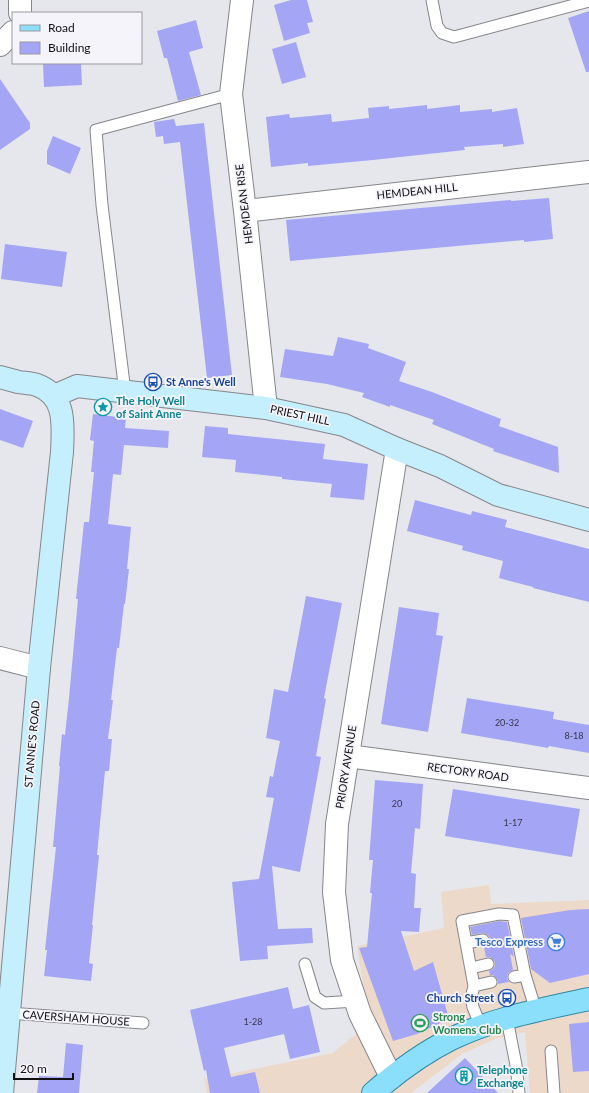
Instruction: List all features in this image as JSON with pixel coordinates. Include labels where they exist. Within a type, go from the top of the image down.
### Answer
[{"type":"main road","points":[[373,1093],[391,1077],[438,1046],[452,1039],[481,1027],[507,1019],[536,1011],[589,1000]]},
{"type":"street","points":[[20,0],[20,12]]},
{"type":"street","name":"HEMDEAN RISE","points":[[242,0],[231,94],[266,408]]},
{"type":"street","points":[[0,45],[12,33]]},
{"type":"street","name":"HEMDEAN HILL","points":[[245,211],[589,172]]},
{"type":"street","points":[[0,377],[36,385],[54,396]]},
{"type":"street","name":"PRIEST HILL","points":[[54,396],[77,386],[266,408],[344,425],[397,449],[440,466],[498,495],[589,520]]},
{"type":"street","name":"ST ANNE'S ROAD","points":[[2,1093],[39,668],[62,452],[63,425],[61,410],[54,396]]},
{"type":"street","name":"PRIORY AVENUE","points":[[391,1077],[360,1014],[342,960],[334,892],[337,824],[397,449]]},
{"type":"street","points":[[0,658],[39,668]]},
{"type":"street","name":"RECTORY ROAD","points":[[348,756],[589,788]]},
{"type":"lane","points":[[432,0],[437,26],[442,33],[454,37],[589,1]]},
{"type":"lane","points":[[125,392],[102,204],[96,130],[231,94]]},
{"type":"lane","points":[[481,1027],[471,998],[474,986],[462,921],[499,914],[513,915],[512,934],[520,976],[536,1011]]},
{"type":"lane","points":[[466,943],[483,940]]},
{"type":"lane","points":[[305,964],[315,997],[324,1003],[356,1001]]},
{"type":"lane","points":[[471,968],[488,964]]},
{"type":"lane","points":[[474,986],[491,982]]},
{"type":"lane","name":"CAVERSHAM HOUSE","points":[[9,1013],[143,1023]]},
{"type":"lane","points":[[507,1019],[516,1066],[519,1093]]},
{"type":"lane","points":[[551,1051],[554,1093]]},
{"type":"shaded area","points":[[489,885],[491,904],[589,900],[589,1093],[530,1093],[525,1032],[495,1039],[462,1054],[411,1093],[207,1093],[204,1079],[333,1053],[369,1023],[357,946],[444,928],[441,892]]},
{"type":"building","points":[[291,0],[307,0],[313,22],[307,23],[310,33],[284,41],[274,5]]},
{"type":"building","points":[[589,11],[589,72],[586,72],[568,18]]},
{"type":"building","points":[[196,20],[203,48],[189,52],[201,95],[178,101],[167,58],[164,58],[157,31]]},
{"type":"building","points":[[296,42],[306,77],[282,84],[272,49]]},
{"type":"building","points":[[43,64],[81,64],[82,85],[44,87]]},
{"type":"building","points":[[0,79],[30,123],[30,129],[0,150]]},
{"type":"building","points":[[427,105],[427,109],[460,105],[460,112],[492,109],[492,112],[517,108],[524,144],[503,147],[503,144],[464,147],[465,150],[373,160],[308,166],[308,163],[271,167],[266,117],[289,114],[290,118],[331,114],[332,122],[369,118],[368,108],[389,106],[389,109]]},
{"type":"building","points":[[174,119],[176,126],[204,123],[232,375],[207,378],[180,142],[164,144],[163,136],[156,137],[154,122]]},
{"type":"building","points":[[53,136],[81,148],[70,174],[47,164],[47,151]]},
{"type":"building","points":[[549,198],[553,239],[524,242],[524,240],[290,261],[286,220]]},
{"type":"building","points":[[5,244],[67,252],[62,287],[1,279]]},
{"type":"building","points":[[338,337],[369,344],[368,348],[406,362],[399,381],[432,392],[501,419],[499,426],[558,447],[559,473],[493,451],[494,449],[432,424],[434,420],[362,397],[364,393],[327,384],[280,377],[285,349],[333,356]]},
{"type":"building","points":[[0,409],[33,421],[23,448],[0,440]]},
{"type":"building","points":[[93,414],[126,418],[125,428],[169,431],[168,448],[124,445],[121,475],[113,474],[108,524],[131,527],[127,569],[129,569],[125,604],[119,648],[117,648],[111,700],[113,700],[108,739],[112,739],[109,771],[105,771],[97,855],[99,855],[89,963],[93,964],[91,981],[44,976],[47,950],[45,950],[56,847],[53,847],[62,734],[65,735],[69,698],[78,599],[76,599],[84,522],[89,522],[94,472],[91,472],[94,441],[90,440]]},
{"type":"building","points":[[205,426],[228,428],[228,434],[325,444],[323,459],[368,464],[364,500],[330,497],[332,484],[235,472],[236,460],[202,457]]},
{"type":"building","points":[[415,500],[471,515],[472,511],[507,520],[505,527],[589,549],[589,602],[499,578],[503,561],[462,550],[463,546],[407,531]]},
{"type":"building","points":[[306,596],[342,603],[324,698],[326,699],[316,756],[321,757],[300,872],[272,866],[278,929],[312,928],[313,943],[267,946],[268,959],[240,961],[232,882],[259,879],[274,798],[266,797],[270,776],[273,777],[280,741],[266,738],[274,689],[288,692]]},
{"type":"building","points":[[399,607],[439,613],[436,635],[443,636],[428,732],[381,724]]},
{"type":"building","points":[[467,698],[554,712],[553,719],[589,725],[589,753],[549,746],[548,748],[461,733]]},
{"type":"building","points":[[375,780],[423,784],[420,829],[415,828],[411,873],[416,874],[414,908],[421,908],[419,932],[401,931],[414,971],[433,962],[449,1019],[417,1034],[393,1041],[359,948],[367,947],[372,893],[370,893],[373,860],[369,860]]},
{"type":"building","points":[[453,789],[580,809],[572,857],[445,836]]},
{"type":"building","name":"Tesco Express","points":[[589,909],[589,974],[550,983],[531,969],[521,918],[570,910]]},
{"type":"building","points":[[499,921],[507,922],[514,957],[510,954],[513,970],[507,975],[509,982],[498,984],[496,978],[493,975],[490,975],[489,971],[495,966],[495,962],[490,957],[486,957],[484,947],[489,943],[489,936],[482,933],[472,935],[470,927]]},
{"type":"building","points":[[288,987],[293,1009],[309,1005],[320,1052],[290,1059],[284,1034],[224,1048],[231,1077],[255,1072],[260,1093],[210,1093],[206,1070],[204,1071],[190,1010]]},
{"type":"building","points":[[589,1022],[589,1071],[573,1072],[569,1024]]},
{"type":"building","points":[[66,1043],[83,1045],[79,1093],[37,1093],[39,1076],[63,1077]]},
{"type":"building","name":"Telephone Exchange","points":[[465,1058],[498,1093],[427,1093]]},
{"type":"place","name":"St Anne's Well","points":[[153,382]]},
{"type":"place","name":"The Holy Well of Saint Anne","points":[[103,407]]},
{"type":"place","name":"Tesco Express","points":[[556,942]]},
{"type":"place","name":"Church Street","points":[[507,998]]},
{"type":"place","name":"Strong Womens Club","points":[[420,1023]]},
{"type":"place","name":"Telephone Exchange","points":[[464,1076]]}]
